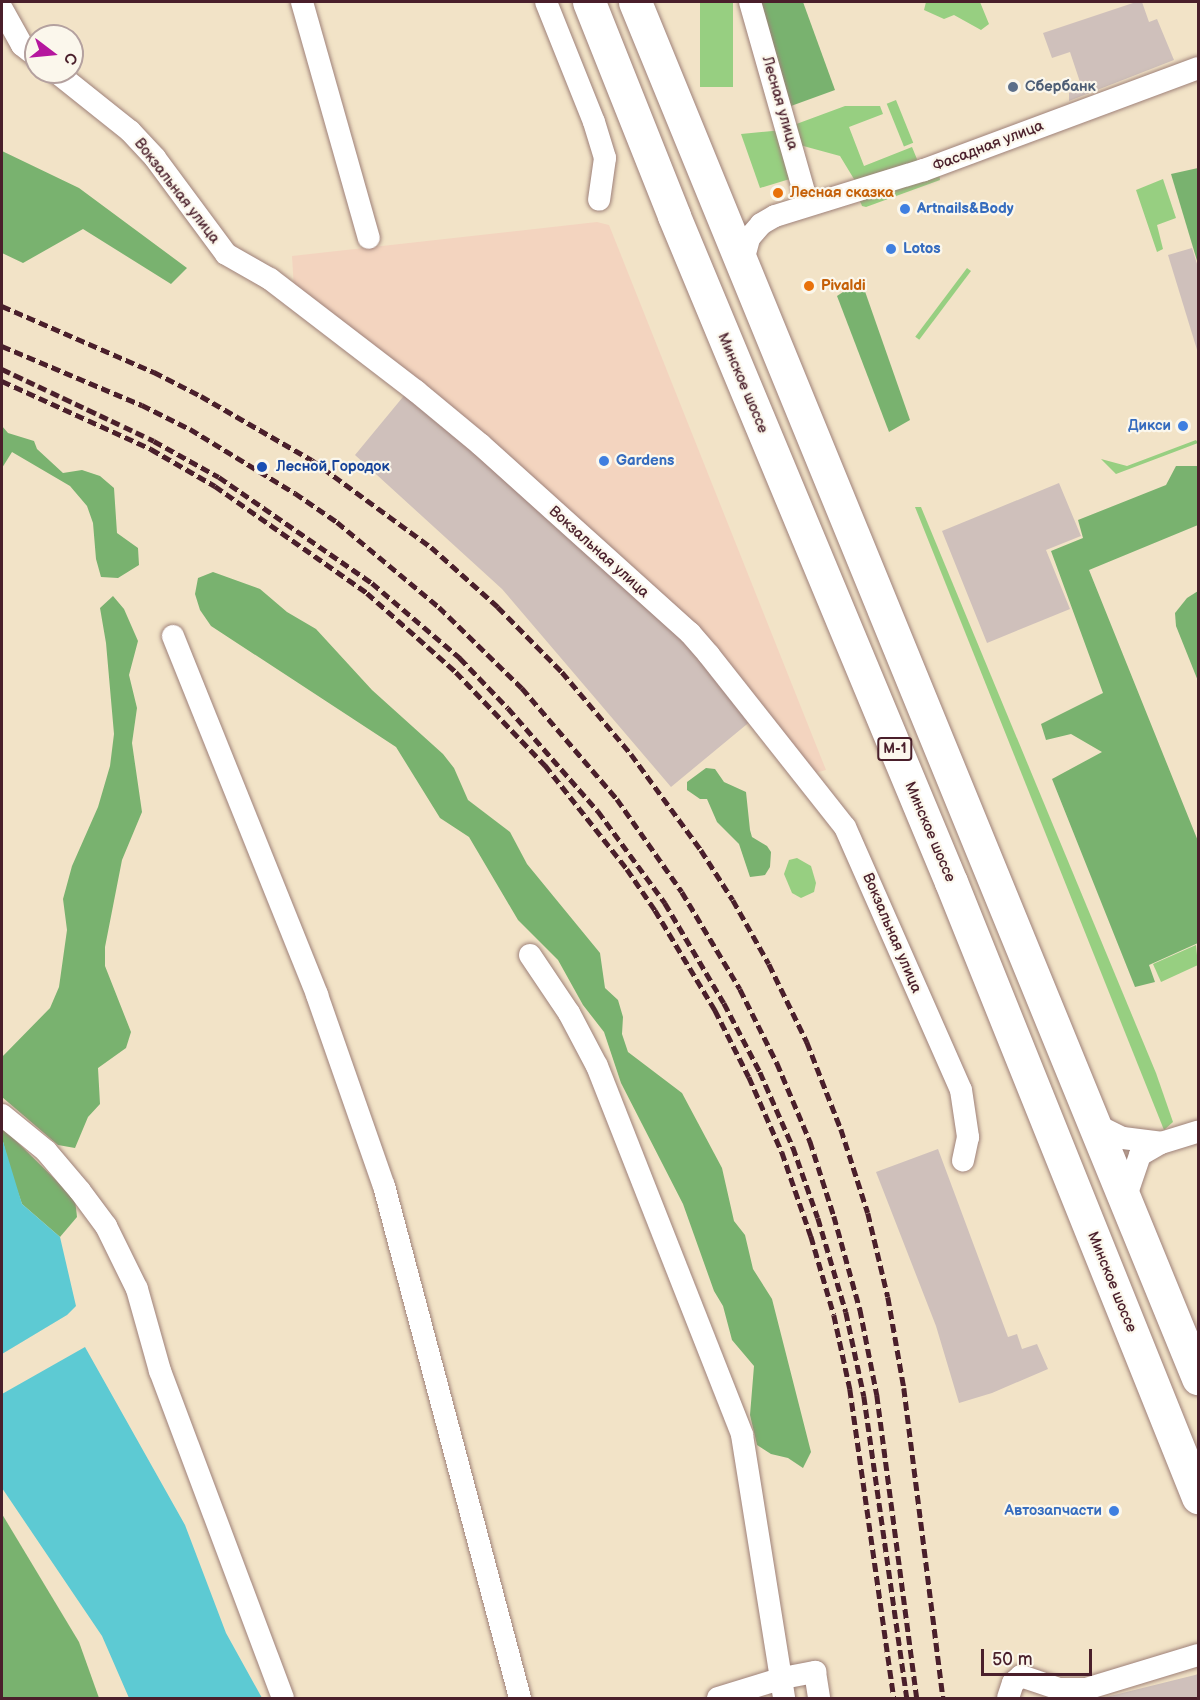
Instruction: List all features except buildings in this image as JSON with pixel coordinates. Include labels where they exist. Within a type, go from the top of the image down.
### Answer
[{"type":"highway","name":"Минское шоссе","points":[[589,2],[674,216],[951,882],[1198,1497]]},
{"type":"highway","name":"М-1","points":[[635,2],[717,196],[992,878],[1198,1378]]},
{"type":"street","points":[[6,2],[2,8],[24,47]]},
{"type":"street","points":[[302,2],[369,238]]},
{"type":"street","points":[[546,2],[594,122],[605,158],[599,200]]},
{"type":"street","name":"Лесная улица","points":[[750,2],[808,205]]},
{"type":"street","name":"Фасадная улица","points":[[717,196],[734,212],[743,216],[759,218],[775,216],[924,170],[1198,68]]},
{"type":"street","name":"Вокзальная улица","points":[[71,84],[130,131],[155,158],[226,254],[270,279],[416,391],[480,444],[690,633],[709,655],[845,827],[961,1089],[968,1137],[963,1160]]},
{"type":"street","name":"Фасадная улица","points":[[743,261],[749,238],[762,224],[775,216]]},
{"type":"street","points":[[173,636],[317,995],[384,1186],[520,1698]]},
{"type":"street","points":[[530,955],[569,1013],[597,1066],[742,1435],[783,1688]]},
{"type":"street","points":[[2,1115],[46,1151],[80,1191],[106,1226],[137,1290],[159,1371],[283,1698]]},
{"type":"street","points":[[1094,1124],[1123,1138],[1161,1143]]},
{"type":"street","points":[[1125,1199],[1140,1155],[1161,1143],[1198,1132]]},
{"type":"street","points":[[1008,1698],[1013,1683],[1021,1676],[1059,1689],[1086,1689],[1198,1655]]},
{"type":"street","points":[[718,1698],[783,1688],[815,1672],[819,1698]]},
{"type":"shaded area","points":[[1142,2],[1149,22],[1157,19],[1174,60],[1069,101],[1069,93],[1082,88],[1070,52],[1052,58],[1043,33]]},
{"type":"shaded area","name":"Gardens","points":[[597,222],[609,225],[826,770],[811,774],[294,288],[292,256]]},
{"type":"shaded area","points":[[1192,248],[1198,267],[1198,353],[1168,255]]},
{"type":"shaded area","points":[[407,392],[680,638],[752,720],[671,787],[502,589],[355,455]]},
{"type":"shaded area","points":[[1059,483],[1081,536],[1046,550],[1070,609],[987,643],[942,531]]},
{"type":"shaded area","points":[[938,1149],[1008,1337],[1017,1334],[1022,1349],[1037,1344],[1048,1369],[992,1393],[959,1403],[936,1326],[876,1172]]},
{"type":"shaded area","points":[[1198,1674],[1198,1698],[1102,1698],[1195,1675]]},
{"type":"green space","points":[[700,2],[733,2],[733,87],[700,87]]},
{"type":"green space","points":[[758,2],[803,2],[835,90],[791,106]]},
{"type":"green space","points":[[926,2],[980,2],[989,24],[981,30],[954,15],[944,19],[924,10]]},
{"type":"green space","points":[[896,100],[913,143],[904,146],[887,104]]},
{"type":"green space","points":[[845,106],[880,106],[883,114],[849,127],[864,166],[912,147],[919,164],[857,184],[840,156],[796,144],[791,126]]},
{"type":"green space","points":[[783,130],[793,178],[760,188],[741,134]]},
{"type":"green space","points":[[2,151],[79,188],[187,268],[171,284],[83,229],[23,263],[2,253]]},
{"type":"green space","points":[[1198,168],[1198,264],[1171,174]]},
{"type":"green space","points":[[939,172],[940,180],[866,207],[862,206],[860,201]]},
{"type":"green space","points":[[1163,179],[1176,218],[1157,225],[1163,249],[1157,252],[1136,190]]},
{"type":"green space","points":[[967,268],[971,271],[919,340],[915,337]]},
{"type":"green space","points":[[861,280],[910,420],[889,432],[837,296]]},
{"type":"green space","points":[[2,426],[8,433],[34,441],[37,449],[63,473],[82,470],[100,476],[114,488],[117,533],[138,548],[139,565],[118,578],[101,577],[96,559],[93,523],[87,506],[70,486],[12,452],[2,468]]},
{"type":"green space","points":[[1196,440],[1198,443],[1116,474],[1101,459],[1127,466]]},
{"type":"green space","points":[[1176,466],[1198,466],[1198,525],[1089,570],[1198,841],[1198,943],[1149,965],[1155,982],[1135,987],[1052,779],[1102,752],[1071,734],[1046,740],[1041,724],[1103,693],[1051,551],[1083,538],[1078,520],[1166,485]]},
{"type":"green space","points":[[915,507],[921,507],[1156,1073],[1173,1122],[1164,1130]]},
{"type":"green space","points":[[213,572],[260,589],[287,612],[316,629],[372,690],[443,754],[454,768],[468,800],[510,832],[527,864],[600,953],[605,988],[618,1000],[623,1017],[622,1034],[628,1052],[682,1093],[722,1168],[734,1221],[745,1235],[753,1269],[772,1299],[811,1452],[803,1468],[788,1458],[771,1454],[757,1445],[750,1415],[754,1366],[732,1340],[723,1306],[714,1291],[683,1204],[621,1083],[604,1032],[583,1005],[558,960],[518,920],[469,837],[440,818],[396,747],[211,626],[200,610],[195,594],[198,578]]},
{"type":"green space","points":[[1198,591],[1198,681],[1176,626],[1175,613],[1187,598]]},
{"type":"green space","points":[[113,596],[124,609],[138,641],[129,675],[137,708],[132,743],[142,812],[122,860],[105,947],[105,966],[131,1032],[126,1048],[98,1068],[100,1104],[88,1117],[75,1148],[58,1145],[2,1097],[2,1057],[50,1008],[59,987],[67,930],[63,899],[72,866],[98,807],[110,766],[114,734],[106,643],[100,608]]},
{"type":"green space","points":[[706,768],[715,769],[724,782],[746,792],[752,837],[767,846],[771,852],[770,867],[765,875],[750,877],[739,844],[717,822],[707,799],[700,799],[687,790],[687,782]]},
{"type":"green space","points":[[797,858],[811,866],[816,883],[814,892],[801,898],[792,893],[784,874],[789,860]]},
{"type":"green space","points":[[1196,945],[1198,965],[1161,982],[1153,964]]},
{"type":"green space","points":[[2,1127],[75,1199],[77,1217],[60,1237],[22,1204],[11,1173],[2,1138]]},
{"type":"green space","points":[[2,1514],[79,1642],[99,1698],[2,1698]]},
{"type":"water","points":[[2,1138],[22,1204],[60,1237],[76,1306],[67,1315],[2,1354]]},
{"type":"water","points":[[85,1347],[185,1525],[226,1633],[262,1698],[129,1698],[102,1636],[2,1488],[2,1394]]},
{"type":"railway","points":[[2,306],[154,372],[201,396],[312,460],[431,547],[498,607],[562,672],[631,754],[701,850],[733,900],[769,964],[807,1042],[841,1129],[868,1213],[888,1297],[904,1388],[943,1698]]},
{"type":"railway","points":[[2,346],[142,405],[190,429],[295,493],[337,522],[439,607],[522,688],[617,799],[682,892],[740,989],[777,1063],[810,1141],[834,1216],[860,1309],[877,1395],[917,1698]]},
{"type":"railway","points":[[2,369],[154,441],[219,477],[372,583],[460,658],[508,708],[598,811],[665,903],[724,1003],[760,1072],[793,1147],[818,1218],[846,1312],[864,1396],[907,1698]]},
{"type":"railway","points":[[2,381],[151,449],[215,486],[367,593],[456,672],[545,765],[627,869],[655,910],[715,1010],[749,1077],[782,1152],[811,1236],[834,1315],[850,1389],[894,1698]]},
{"type":"place","name":"Сбербанк","points":[[1013,87]]},
{"type":"place","name":"Лесная сказка","points":[[778,193]]},
{"type":"place","name":"Artnails&Body","points":[[905,209]]},
{"type":"place","name":"Lotos","points":[[891,249]]},
{"type":"place","name":"Pivaldi","points":[[809,286]]},
{"type":"place","name":"Дикси","points":[[1183,426]]},
{"type":"place","name":"Gardens","points":[[604,461]]},
{"type":"place","name":"Лесной Городок","points":[[262,467]]},
{"type":"place","name":"Автозапчасти","points":[[1114,1511]]}]
